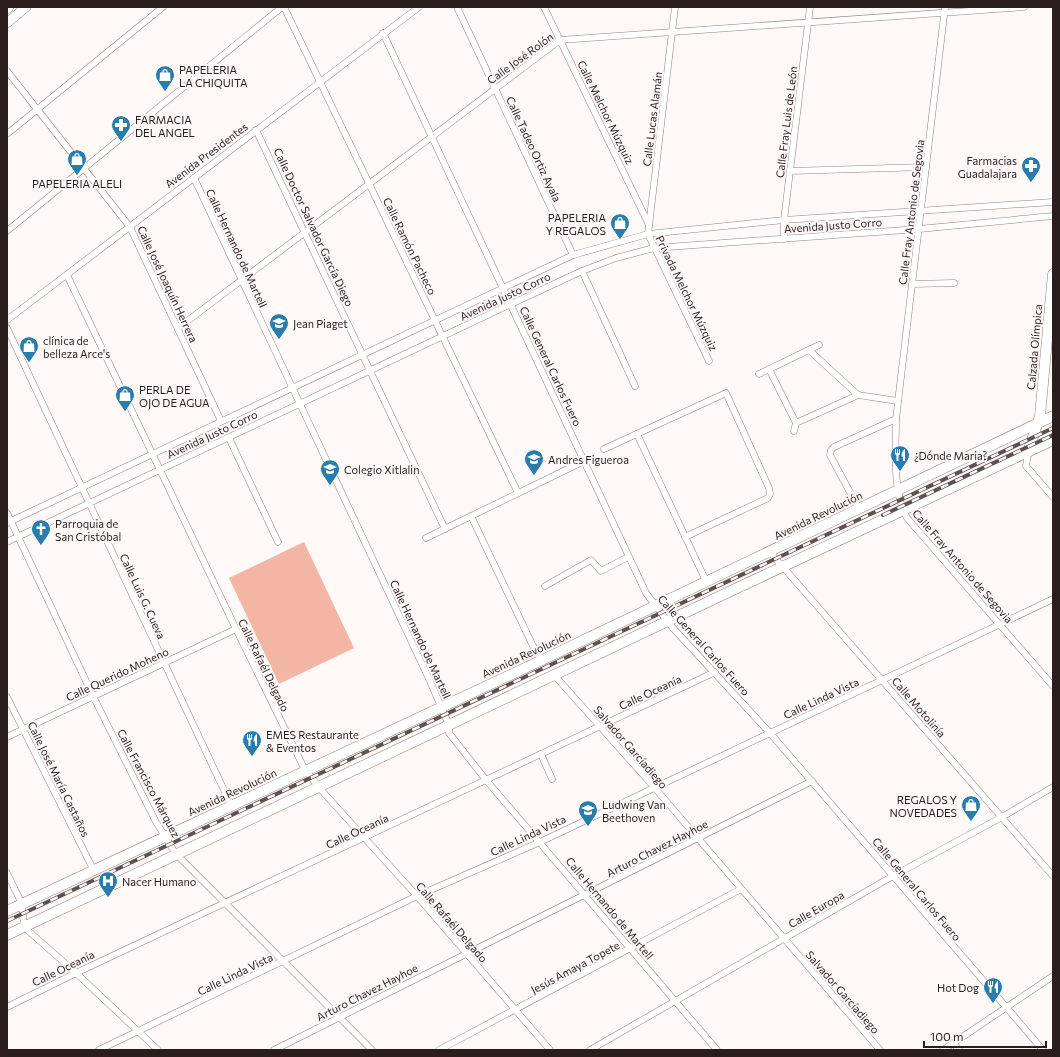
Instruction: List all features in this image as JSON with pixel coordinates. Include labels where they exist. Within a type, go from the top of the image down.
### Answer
[{"type":"main road","points":[[7,23],[26,7]]},
{"type":"main road","name":"Calzada Olímpica","points":[[1028,452],[1039,423],[1053,274]]},
{"type":"main road","name":"Avenida Revolución","points":[[7,911],[542,660],[1053,416]]},
{"type":"main road","points":[[7,935],[1053,440]]},
{"type":"street","points":[[7,134],[163,7]]},
{"type":"street","points":[[7,231],[283,7]]},
{"type":"street","name":"Calle Ramón Pacheco","points":[[283,7],[318,82],[444,336],[518,493]]},
{"type":"street","name":"Avenida Presidentes","points":[[7,320],[318,82],[419,7]]},
{"type":"street","name":"Calle Tadeo Ortiz Ayala","points":[[457,7],[494,89],[573,255]]},
{"type":"street","name":"Calle Melchor Múzquiz","points":[[544,7],[649,225]]},
{"type":"street","name":"Calle Lucas Alamán","points":[[648,234],[675,7]]},
{"type":"street","name":"Calle Fray Luis de León","points":[[784,239],[784,220],[810,7]]},
{"type":"street","name":"Calle José Rolón","points":[[178,328],[560,40],[808,23],[945,10],[1024,7]]},
{"type":"street","name":"Calle Fray Antonio de Segovia","points":[[945,10],[896,419],[896,477],[903,512],[1053,686]]},
{"type":"street","name":"Calle General Carlos Fuero","points":[[383,33],[642,587],[654,606],[770,733],[1043,1050]]},
{"type":"street","name":"Calle José Joaquín Herrera","points":[[7,71],[130,227],[221,421]]},
{"type":"street","name":"Calle Doctor Salvador García Diego","points":[[256,130],[445,529]]},
{"type":"street","points":[[790,171],[926,167]]},
{"type":"street","name":"Calle Hernando de Martell","points":[[194,178],[441,707],[449,725],[449,734],[486,780],[717,1050]]},
{"type":"street","name":"Avenida Justo Corro","points":[[9,522],[573,255],[648,234],[784,220],[1053,202]]},
{"type":"street","name":"Avenida Justo Corro","points":[[7,542],[511,304],[582,271],[616,258],[654,248],[919,229],[1053,216]]},
{"type":"street","name":"Privada Melchor Múzquiz","points":[[648,234],[709,361]]},
{"type":"street","points":[[582,271],[635,386]]},
{"type":"street","name":"Calle Rafaél Delgado","points":[[67,275],[305,770],[318,788],[417,896],[550,1050]]},
{"type":"street","points":[[912,284],[954,284]]},
{"type":"street","name":"Calle Luis G. Cueva","points":[[7,328],[231,806]]},
{"type":"street","points":[[759,374],[819,345]]},
{"type":"street","points":[[809,350],[858,394],[898,401]]},
{"type":"street","points":[[769,369],[796,424],[794,431]]},
{"type":"street","points":[[604,449],[726,393],[769,488],[770,494],[768,498],[685,537]]},
{"type":"street","points":[[796,424],[858,394]]},
{"type":"street","points":[[859,509],[830,455],[831,450],[834,447],[896,419]]},
{"type":"street","points":[[637,434],[706,581]]},
{"type":"street","points":[[229,438],[278,542]]},
{"type":"street","points":[[1028,452],[1026,466],[1053,497]]},
{"type":"street","points":[[426,538],[584,461]]},
{"type":"street","name":"Calle Francisco Márquez","points":[[7,513],[9,522],[18,537],[93,696],[165,837],[176,854],[372,1050]]},
{"type":"street","points":[[471,516],[533,646],[542,660]]},
{"type":"street","name":"Calle Motolinía","points":[[769,552],[1053,876]]},
{"type":"street","points":[[545,586],[592,560],[601,571],[628,557]]},
{"type":"street","name":"Calle Linda Vista","points":[[99,1050],[284,962],[417,896],[540,842],[1053,599]]},
{"type":"street","name":"Calle Querido Moheno","points":[[7,737],[236,629]]},
{"type":"street","name":"Calle Oceanía","points":[[7,1007],[76,972],[226,903],[715,672]]},
{"type":"street","name":"Salvador Garcíadiego","points":[[555,676],[654,787],[880,1050]]},
{"type":"street","name":"Calle José María Castaños","points":[[7,696],[94,870]]},
{"type":"street","points":[[541,754],[552,779]]},
{"type":"street","name":"Arturo Chavez Hayhoe","points":[[274,1050],[812,781]]},
{"type":"street","name":"Calle Europa","points":[[590,1050],[893,876],[1002,818],[1053,787]]},
{"type":"street","points":[[7,873],[22,904],[24,927],[76,972],[137,1032],[158,1050]]},
{"type":"street","name":"Jesús Amaya Topete","points":[[439,1050],[741,889]]},
{"type":"street","points":[[943,1050],[1053,976]]},
{"type":"street","points":[[953,1043],[959,1050]]},
{"type":"shaded area","points":[[304,542],[354,648],[279,684],[229,578]]},
{"type":"railway","points":[[7,921],[1053,428]]},
{"type":"railway","points":[[883,515],[1053,435]]},
{"type":"place","name":"PAPELERIA LA CHIQUITA","points":[[165,92]]},
{"type":"place","name":"FARMACIA DEL ANGEL","points":[[121,142]]},
{"type":"place","name":"PAPELERIA ALELI","points":[[77,176]]},
{"type":"place","name":"Farmacias Guadalajara","points":[[1031,183]]},
{"type":"place","name":"PAPELERIA Y REGALOS","points":[[620,240]]},
{"type":"place","name":"Jean Piaget","points":[[279,340]]},
{"type":"place","name":"clínica de belleza Arce's","points":[[29,363]]},
{"type":"place","name":"PERLA DE OJO DE AGUA","points":[[125,412]]},
{"type":"place","name":"¿Dónde Maria?","points":[[900,472]]},
{"type":"place","name":"Andres Figueroa","points":[[534,476]]},
{"type":"place","name":"Colegio Xitlalin","points":[[330,486]]},
{"type":"place","name":"Parroquia de San Cristóbal","points":[[41,546]]},
{"type":"place","name":"EMES Restaurante & Eventos","points":[[252,757]]},
{"type":"place","name":"REGALOS Y NOVEDADES","points":[[971,822]]},
{"type":"place","name":"Ludwing Van Beethoven","points":[[588,827]]},
{"type":"place","name":"Nacer Humano","points":[[108,898]]},
{"type":"place","name":"Hot Dog","points":[[993,1004]]}]
